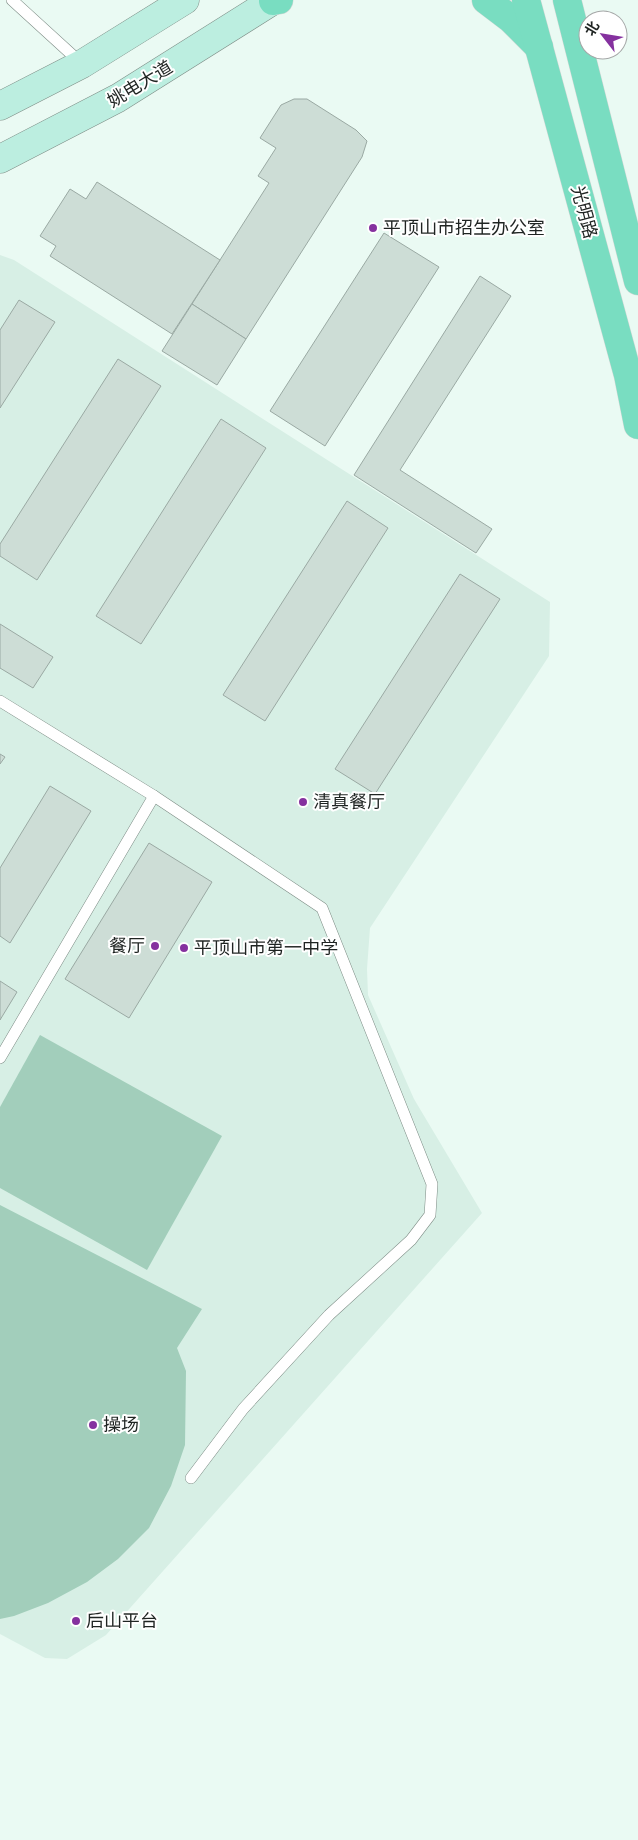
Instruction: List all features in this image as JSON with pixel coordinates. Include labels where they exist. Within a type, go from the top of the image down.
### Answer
[{"type":"main road","points":[[0,106],[82,64],[185,0]]},
{"type":"main road","name":"姚电大道","points":[[0,159],[118,98],[275,0]]},
{"type":"main road","points":[[486,0],[511,19],[540,48]]},
{"type":"main road","name":"光明路","points":[[526,0],[628,375],[638,424]]},
{"type":"main road","name":"光明路","points":[[567,0],[638,281]]},
{"type":"lane","points":[[12,0],[82,64]]},
{"type":"lane","points":[[0,701],[154,796],[322,908],[432,1184],[430,1215],[411,1240],[329,1314],[243,1410],[190,1478]]},
{"type":"lane","points":[[0,1058],[154,796]]},
{"type":"shaded area","name":"平顶山市第一中学","points":[[0,255],[14,260],[550,602],[549,656],[370,928],[367,969],[368,995],[414,1099],[482,1213],[106,1635],[67,1659],[45,1658],[0,1634]]},
{"type":"green space","points":[[40,1035],[222,1136],[147,1270],[0,1188],[0,1107]]},
{"type":"green space","name":"操场","points":[[0,1205],[202,1309],[177,1348],[186,1371],[185,1445],[171,1486],[149,1528],[118,1559],[87,1582],[48,1603],[14,1616],[0,1619]]},
{"type":"building","points":[[294,99],[307,99],[356,130],[367,141],[362,157],[246,339],[192,304],[269,183],[258,176],[276,148],[260,138],[281,105]]},
{"type":"building","points":[[97,182],[220,260],[172,334],[50,256],[56,246],[40,236],[70,189],[86,199]]},
{"type":"building","points":[[384,233],[439,267],[325,446],[270,411]]},
{"type":"building","points":[[480,276],[511,296],[400,470],[492,529],[476,553],[354,475]]},
{"type":"building","points":[[19,300],[55,322],[0,408],[0,330]]},
{"type":"building","points":[[192,304],[246,339],[217,385],[162,351]]},
{"type":"building","points":[[118,359],[161,386],[37,580],[0,556],[0,544]]},
{"type":"building","points":[[221,419],[266,448],[141,644],[96,616]]},
{"type":"building","points":[[347,501],[388,528],[265,721],[223,695]]},
{"type":"building","points":[[460,574],[500,599],[375,794],[335,769]]},
{"type":"building","points":[[0,624],[53,657],[33,688],[0,668]]},
{"type":"building","points":[[0,754],[5,757],[0,764]]},
{"type":"building","points":[[50,786],[91,811],[10,943],[0,936],[0,868]]},
{"type":"building","points":[[149,843],[212,882],[129,1018],[65,979]]},
{"type":"building","points":[[0,981],[17,992],[0,1020]]},
{"type":"place","name":"平顶山市招生办公室","points":[[373,228]]},
{"type":"place","name":"清真餐厅","points":[[303,802]]},
{"type":"place","name":"餐厅","points":[[155,946]]},
{"type":"place","name":"平顶山市第一中学","points":[[184,948]]},
{"type":"place","name":"操场","points":[[93,1425]]},
{"type":"place","name":"后山平台","points":[[76,1621]]}]
